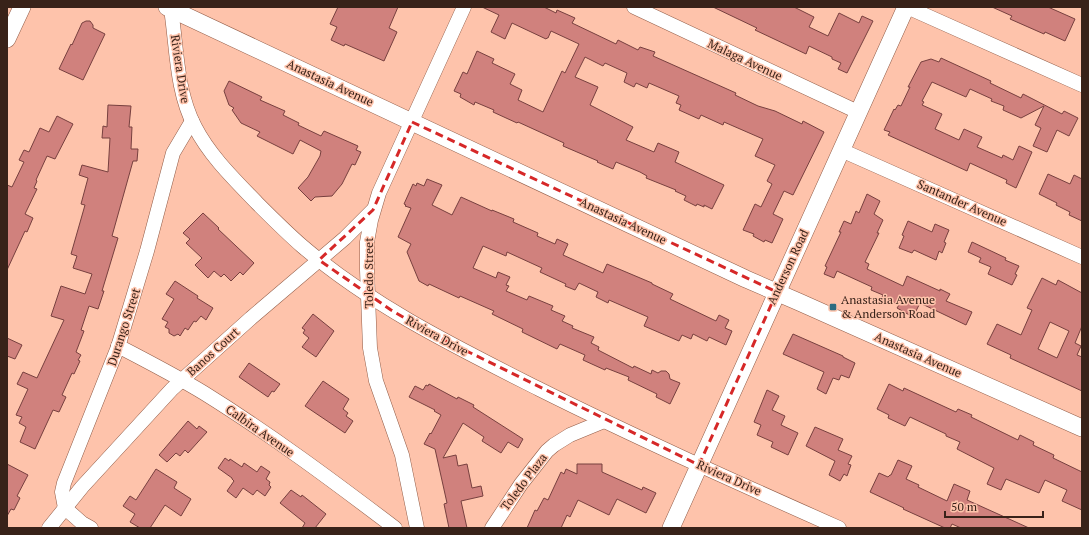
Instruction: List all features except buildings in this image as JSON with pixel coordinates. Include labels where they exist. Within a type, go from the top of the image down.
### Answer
[{"type":"street","points":[[7,39],[22,7]]},
{"type":"street","name":"Toledo Street","points":[[417,528],[402,455],[376,381],[374,371],[370,348],[367,242],[373,210],[379,193],[464,7]]},
{"type":"street","name":"Malaga Avenue","points":[[634,7],[858,112]]},
{"type":"street","points":[[906,7],[1082,85]]},
{"type":"street","name":"Anderson Road","points":[[670,528],[906,7]]},
{"type":"street","name":"Anastasia Avenue","points":[[169,8],[776,292],[1082,428]]},
{"type":"street","name":"Riviera Drive","points":[[169,8],[184,102],[192,121],[207,147],[230,175],[291,236],[319,260],[406,319],[455,346],[604,421],[839,528]]},
{"type":"street","name":"Durango Street","points":[[65,508],[62,492],[64,483],[118,346],[147,252],[171,159],[192,121]]},
{"type":"street","name":"Santander Avenue","points":[[841,150],[1082,257]]},
{"type":"street","name":"Banos Court","points":[[65,508],[149,413],[182,380],[250,318],[350,234],[373,210]]},
{"type":"street","name":"Calbira Avenue","points":[[118,346],[213,398],[256,427],[395,528]]},
{"type":"street","name":"Toledo Plaza","points":[[492,528],[510,499],[547,451],[570,435],[604,421]]},
{"type":"street","points":[[49,528],[65,508],[82,523],[91,528]]},
{"type":"highlighted area","points":[[412,122],[777,292],[699,465],[434,335],[391,310],[319,260],[373,210]]},
{"type":"place","name":"Anastasia Avenue & Anderson Road","points":[[833,307]]}]
